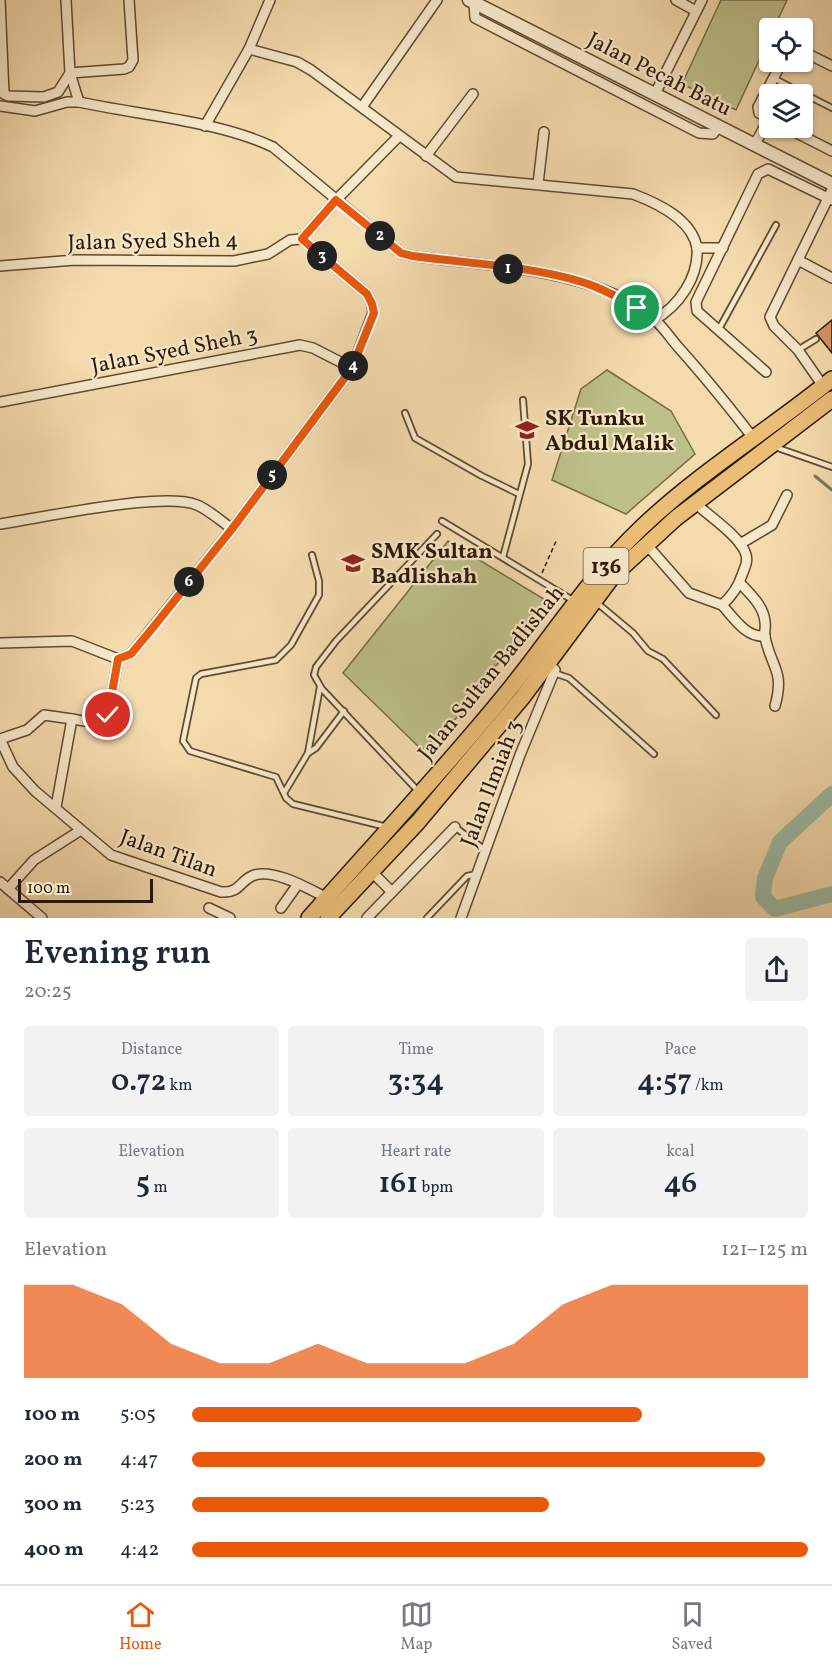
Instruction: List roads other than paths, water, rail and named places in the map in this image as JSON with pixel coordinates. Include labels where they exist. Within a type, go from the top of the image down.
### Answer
[{"type":"main road","name":"Jalan Sultan Badlishah","points":[[328,918],[418,822],[442,780],[595,577],[643,526],[754,439],[829,388]]},
{"type":"main road","name":"Jalan Sultan Badlishah","points":[[309,918],[420,794],[442,780],[552,668],[594,601],[613,576],[646,544],[695,503],[773,446],[829,388]]},
{"type":"street","points":[[0,0],[4,94],[8,96],[58,92],[70,73]]},
{"type":"street","points":[[66,0],[70,73],[79,102]]},
{"type":"street","points":[[70,73],[129,67],[133,60],[129,0]]},
{"type":"street","points":[[205,126],[249,50],[270,0]]},
{"type":"street","points":[[362,107],[436,0]]},
{"type":"street","points":[[676,0],[696,11]]},
{"type":"street","points":[[655,94],[702,0]]},
{"type":"street","points":[[477,2],[474,18],[699,133],[713,134],[719,126]]},
{"type":"street","name":"Jalan Pecah Batu","points":[[477,2],[832,184]]},
{"type":"street","points":[[249,50],[305,67],[456,177],[633,194],[644,198],[682,221],[696,239],[696,267],[689,283],[670,309],[654,320]]},
{"type":"street","points":[[813,56],[832,66]]},
{"type":"street","points":[[770,84],[776,72]]},
{"type":"street","points":[[426,156],[472,94]]},
{"type":"street","points":[[0,106],[35,111],[67,102],[79,102],[242,135],[273,147],[401,253],[532,272],[581,282],[611,293],[654,320],[699,370],[754,439]]},
{"type":"street","points":[[538,184],[544,132]]},
{"type":"street","points":[[0,643],[72,641],[121,658],[131,654],[232,529],[352,368],[374,313],[367,294],[302,239],[336,200],[399,136]]},
{"type":"street","points":[[755,144],[759,137]]},
{"type":"street","points":[[807,138],[832,151]]},
{"type":"street","points":[[766,372],[697,311],[696,302],[758,174],[768,169],[831,196],[770,317],[774,326],[798,350],[829,388]]},
{"type":"street","name":"Jalan Syed Sheh 4","points":[[0,266],[75,260],[234,261],[268,254],[290,240],[302,239]]},
{"type":"street","points":[[697,248],[723,248]]},
{"type":"street","points":[[798,260],[832,278]]},
{"type":"street","name":"Jalan Syed Sheh 3","points":[[0,402],[300,345],[313,348],[352,368]]},
{"type":"street","points":[[740,544],[772,525],[787,495]]},
{"type":"street","points":[[0,524],[131,504],[178,501],[198,505],[232,529]]},
{"type":"street","points":[[695,503],[740,544],[746,553],[747,562],[740,583],[733,596],[722,605]]},
{"type":"street","points":[[646,544],[689,592],[722,605],[747,632],[757,637],[765,636]]},
{"type":"street","points":[[740,583],[755,598],[765,620],[765,636],[780,675],[775,706]]},
{"type":"street","points":[[0,739],[27,730],[44,715],[94,722],[103,720],[108,715],[121,658]]},
{"type":"street","name":"Jalan Ilmiah 3","points":[[461,918],[552,668]]},
{"type":"street","points":[[56,807],[72,719]]},
{"type":"street","name":"Jalan Tilan","points":[[0,739],[13,767],[35,791],[111,855],[220,892],[230,892],[251,876],[263,873],[298,884],[327,898]]},
{"type":"street","points":[[367,918],[455,827]]},
{"type":"street","points":[[42,918],[4,886],[34,860],[81,830]]},
{"type":"street","points":[[371,871],[392,892]]},
{"type":"street","points":[[281,908],[298,884]]},
{"type":"street","points":[[209,908],[230,918]]},
{"type":"lane","points":[[773,78],[832,108]]},
{"type":"lane","points":[[719,329],[776,225]]},
{"type":"lane","points":[[798,350],[816,339]]},
{"type":"lane","points":[[503,557],[528,464],[523,400]]},
{"type":"lane","points":[[405,412],[415,438],[519,494]]},
{"type":"lane","points":[[773,446],[832,467]]},
{"type":"lane","points":[[442,521],[576,602]]},
{"type":"lane","points":[[420,794],[320,687],[314,675],[316,667],[336,641],[437,534]]},
{"type":"lane","points":[[312,555],[319,581],[319,595],[291,645],[276,660],[201,674],[196,678],[183,741],[190,751],[276,777],[292,804],[391,828]]},
{"type":"lane","points":[[594,601],[633,633],[648,651],[663,659],[716,715]]},
{"type":"lane","points":[[552,668],[568,678],[654,754]]},
{"type":"lane","points":[[284,793],[308,753],[320,687]]},
{"type":"lane","points":[[308,753],[316,748],[344,711]]},
{"type":"lane","points":[[455,827],[485,850]]},
{"type":"lane","points":[[427,918],[467,876],[477,874]]},
{"type":"waterway","points":[[815,476],[832,490]]},
{"type":"waterway","points":[[832,794],[780,842],[765,878],[763,897],[775,909],[832,894]]},
{"type":"place","name":"SK Tunku Abdul Malik","points":[[527,430]]},
{"type":"place","name":"SMK Sultan Badlishah","points":[[353,563]]}]
